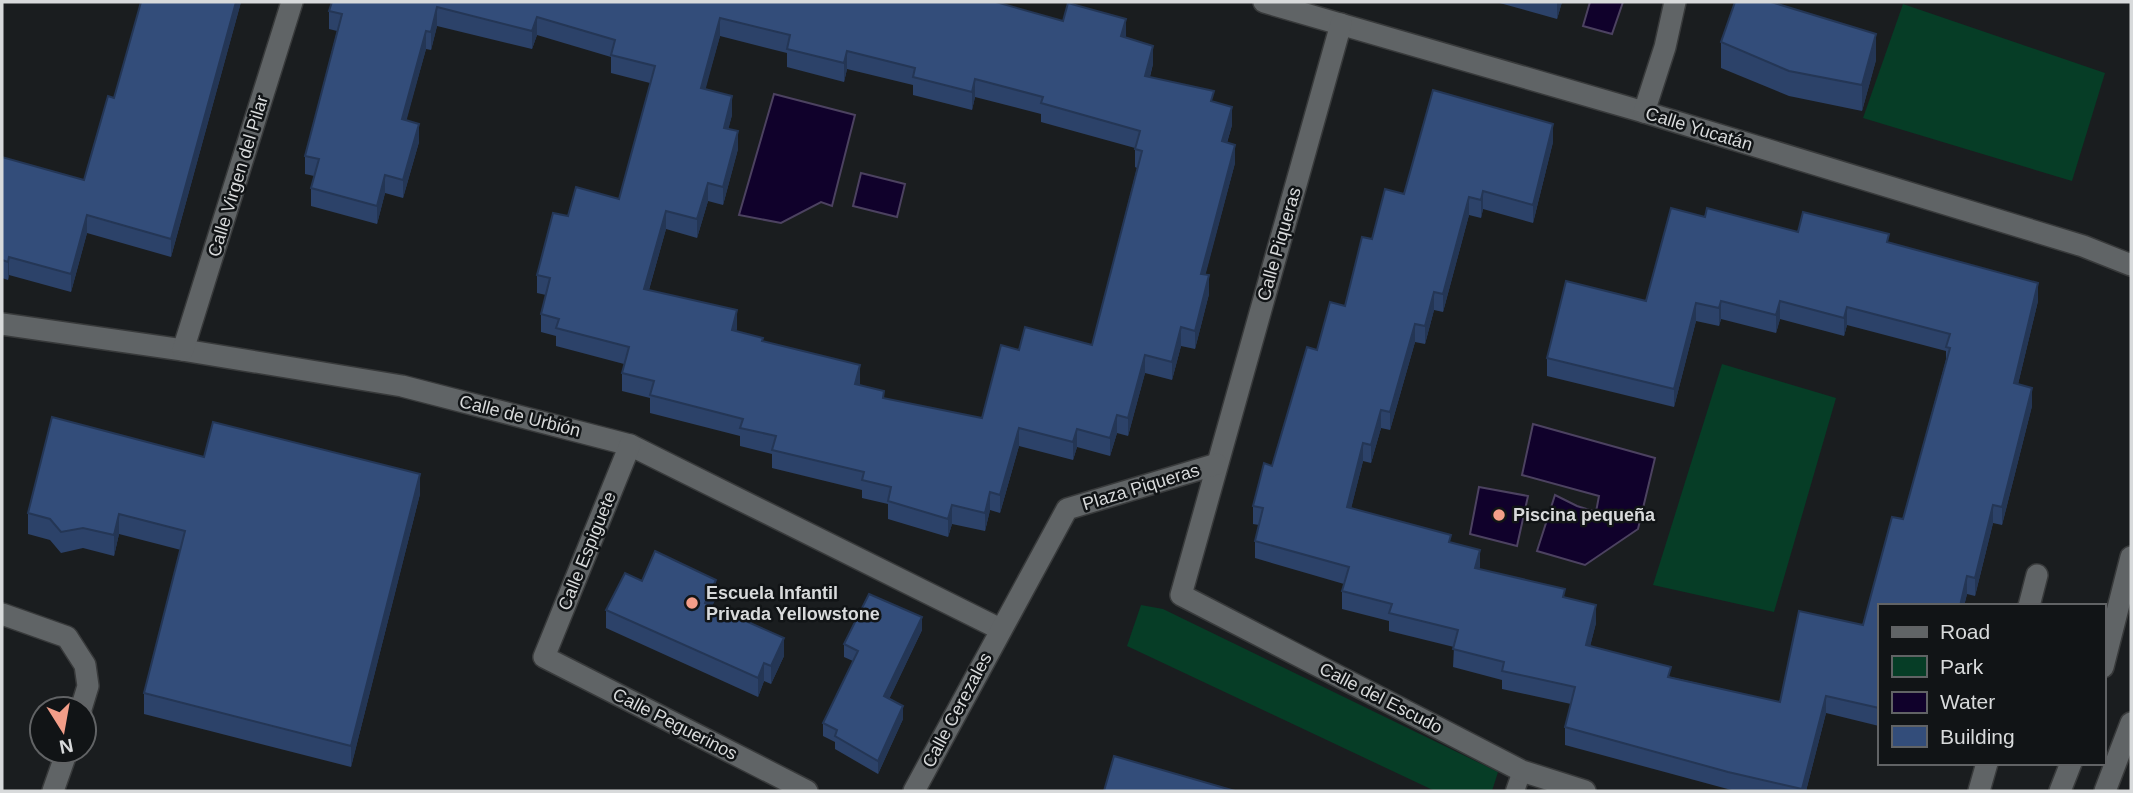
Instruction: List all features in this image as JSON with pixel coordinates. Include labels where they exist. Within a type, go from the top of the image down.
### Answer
[{"type":"street","name":"Calle Virgen del Pilar","points":[[183,350],[292,2]]},
{"type":"street","name":"Calle Yucatán","points":[[1264,2],[1644,112],[2083,246],[2131,264]]},
{"type":"street","points":[[1644,112],[1665,47],[1675,2]]},
{"type":"street","name":"Calle Piqueras","points":[[1217,464],[1340,24]]},
{"type":"street","name":"Calle de Urbión","points":[[2,324],[402,386],[630,445],[1000,629]]},
{"type":"street","name":"Calle Espiguete","points":[[544,657],[630,445]]},
{"type":"street","name":"Plaza Piqueras","points":[[1181,595],[1217,464]]},
{"type":"street","name":"Plaza Piqueras","points":[[1000,629],[1067,509],[1217,464]]},
{"type":"street","points":[[2105,659],[2131,557]]},
{"type":"street","points":[[2030,604],[2037,575]]},
{"type":"street","name":"Calle del Escudo","points":[[1181,595],[1522,771],[1585,791]]},
{"type":"street","points":[[2,614],[67,637],[85,666],[88,686],[85,695]]},
{"type":"street","name":"Calle Cerezales","points":[[914,791],[1000,629]]},
{"type":"street","name":"Calle Peguerinos","points":[[544,657],[807,791]]},
{"type":"street","points":[[2105,791],[2131,723]]},
{"type":"street","points":[[53,791],[62,765]]},
{"type":"street","points":[[1979,791],[1986,765]]},
{"type":"street","points":[[2060,791],[2070,765]]},
{"type":"lane","points":[[1515,791],[1522,771]]},
{"type":"green space","points":[[1903,4],[2105,73],[2072,181],[1863,118]]},
{"type":"green space","points":[[1722,364],[1836,398],[1774,612],[1653,585]]},
{"type":"green space","points":[[1141,605],[1163,609],[1498,772],[1492,791],[1435,791],[1127,646]]},
{"type":"water","points":[[1590,2],[1623,2],[1612,34],[1583,26]]},
{"type":"water","points":[[774,94],[855,115],[832,206],[821,202],[781,223],[739,215]]},
{"type":"water","points":[[861,173],[905,184],[897,217],[853,206]]},
{"type":"water","points":[[1533,424],[1655,458],[1638,529],[1585,565],[1537,551],[1555,495],[1596,512],[1599,496],[1522,475]]},
{"type":"water","name":"Piscina pequeña","points":[[1479,487],[1528,496],[1517,546],[1470,534]]},
{"type":"building","points":[[141,2],[236,2],[171,239],[87,215],[71,274],[9,257],[8,262],[2,260],[2,157],[84,180],[108,96],[114,98]]},
{"type":"building","points":[[332,2],[996,2],[1063,21],[1068,3],[1126,19],[1121,36],[1153,46],[1145,76],[1214,91],[1211,101],[1232,107],[1222,141],[1235,145],[1201,274],[1209,275],[1195,331],[1181,327],[1172,362],[1145,355],[1128,418],[1117,415],[1110,438],[1077,429],[1073,442],[1019,428],[1000,495],[990,492],[985,513],[952,505],[948,519],[888,501],[891,487],[862,480],[864,472],[772,450],[776,436],[740,428],[743,419],[650,395],[654,381],[622,373],[629,347],[556,328],[559,319],[541,314],[550,278],[537,275],[553,213],[568,216],[576,187],[619,199],[655,66],[611,55],[615,40],[537,17],[532,31],[437,7],[431,32],[426,31],[402,119],[419,124],[403,180],[385,175],[377,206],[311,188],[319,159],[305,156],[342,14],[329,11]],"holes":[[[720,18],[790,35],[787,49],[844,63],[847,51],[915,68],[913,77],[972,92],[975,79],[1043,97],[1041,103],[1140,131],[1135,149],[1142,151],[1092,345],[1025,327],[1019,350],[1001,345],[982,418],[883,398],[884,391],[855,384],[860,365],[762,341],[763,338],[732,330],[737,310],[644,289],[666,211],[697,219],[708,183],[723,187],[738,131],[724,128],[732,96],[701,88]]]},
{"type":"building","points":[[1735,2],[1771,2],[1876,34],[1862,85],[1789,71],[1721,42]]},
{"type":"building","points":[[1433,90],[1553,124],[1533,205],[1483,191],[1481,200],[1469,197],[1443,294],[1434,292],[1425,326],[1415,324],[1390,412],[1381,410],[1371,445],[1363,443],[1347,507],[1451,535],[1449,542],[1480,550],[1475,568],[1565,589],[1563,597],[1596,605],[1586,645],[1671,667],[1668,677],[1780,702],[1799,611],[1863,625],[1892,517],[1903,519],[1950,348],[1946,347],[1950,334],[1847,307],[1844,318],[1780,301],[1776,315],[1721,301],[1719,308],[1696,303],[1674,389],[1547,358],[1566,281],[1646,301],[1671,208],[1705,217],[1707,208],[1798,232],[1803,212],[1889,234],[1887,242],[2038,283],[2014,383],[2032,388],[2002,507],[1993,505],[1975,578],[1967,576],[1960,604],[1878,604],[1878,708],[1826,696],[1802,789],[1728,772],[1565,727],[1575,687],[1502,671],[1504,662],[1453,649],[1458,630],[1389,613],[1392,604],[1342,591],[1349,567],[1255,541],[1263,508],[1253,506],[1264,463],[1272,466],[1307,347],[1317,350],[1330,302],[1345,306],[1362,237],[1372,239],[1385,189],[1404,194]]},
{"type":"building","points":[[52,417],[204,457],[213,422],[420,474],[351,746],[144,693],[185,531],[119,514],[114,535],[83,528],[61,532],[50,519],[28,513]]},
{"type":"building","points":[[655,551],[716,580],[705,603],[784,638],[771,666],[764,663],[758,678],[606,610],[625,573],[642,581]]},
{"type":"building","points":[[869,594],[922,617],[884,696],[903,706],[878,761],[835,736],[837,730],[823,723],[858,651],[844,644]]},
{"type":"building","points":[[1114,756],[1235,791],[1104,791]]},
{"type":"place","name":"Piscina pequeña","points":[[1499,515]]},
{"type":"place","name":"Escuela Infantil Privada Yellowstone","points":[[692,603]]}]
